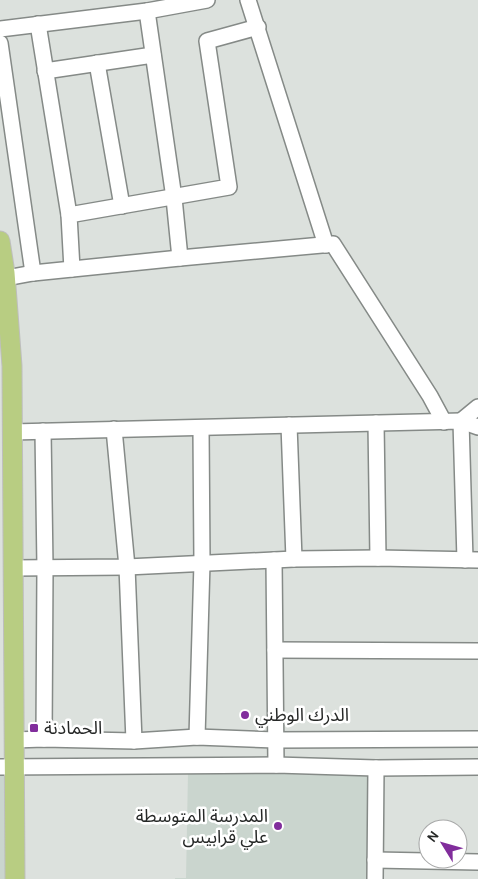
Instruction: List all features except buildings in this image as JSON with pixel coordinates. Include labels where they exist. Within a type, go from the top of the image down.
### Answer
[{"type":"main road","points":[[0,241],[12,366],[6,543],[13,568],[6,616],[14,740],[7,767],[15,879]]},
{"type":"street","points":[[0,29],[147,11],[207,0]]},
{"type":"street","points":[[248,0],[326,245]]},
{"type":"street","points":[[147,11],[174,198],[180,258]]},
{"type":"street","points":[[38,24],[69,215],[72,269]]},
{"type":"street","points":[[69,215],[229,188],[207,41],[258,27]]},
{"type":"street","points":[[0,43],[33,273]]},
{"type":"street","points":[[45,71],[154,55]]},
{"type":"street","points":[[97,63],[122,206]]},
{"type":"street","points":[[3,278],[33,273],[333,244],[430,396],[444,422]]},
{"type":"street","points":[[461,421],[478,407]]},
{"type":"street","points":[[13,568],[127,567],[294,559],[472,560],[461,421]]},
{"type":"street","points":[[8,442],[43,431],[461,421],[478,427]]},
{"type":"street","points":[[376,423],[378,558]]},
{"type":"street","points":[[289,425],[294,559]]},
{"type":"street","points":[[198,737],[202,563],[200,428]]},
{"type":"street","points":[[114,429],[127,567],[134,741]]},
{"type":"street","points":[[43,431],[45,567],[44,739]]},
{"type":"street","points":[[274,560],[276,765]]},
{"type":"street","points":[[275,650],[478,651]]},
{"type":"street","points":[[14,740],[134,741],[198,737],[276,740],[478,739]]},
{"type":"street","points":[[7,767],[276,765],[376,768],[478,767]]},
{"type":"street","points":[[374,879],[376,768]]},
{"type":"street","points":[[375,860],[478,862]]},
{"type":"shaded area","points":[[0,770],[6,770],[6,879],[0,879]]},
{"type":"shaded area","name":"المدرسة المتوسطة علي قرابيس","points":[[188,773],[370,775],[369,879],[175,879],[186,878]]},
{"type":"place","name":"الدرك الوطني","points":[[245,715]]},
{"type":"place","name":"الحمادنة","points":[[34,728]]},
{"type":"place","name":"المدرسة المتوسطة علي قرابيس","points":[[278,826]]}]
